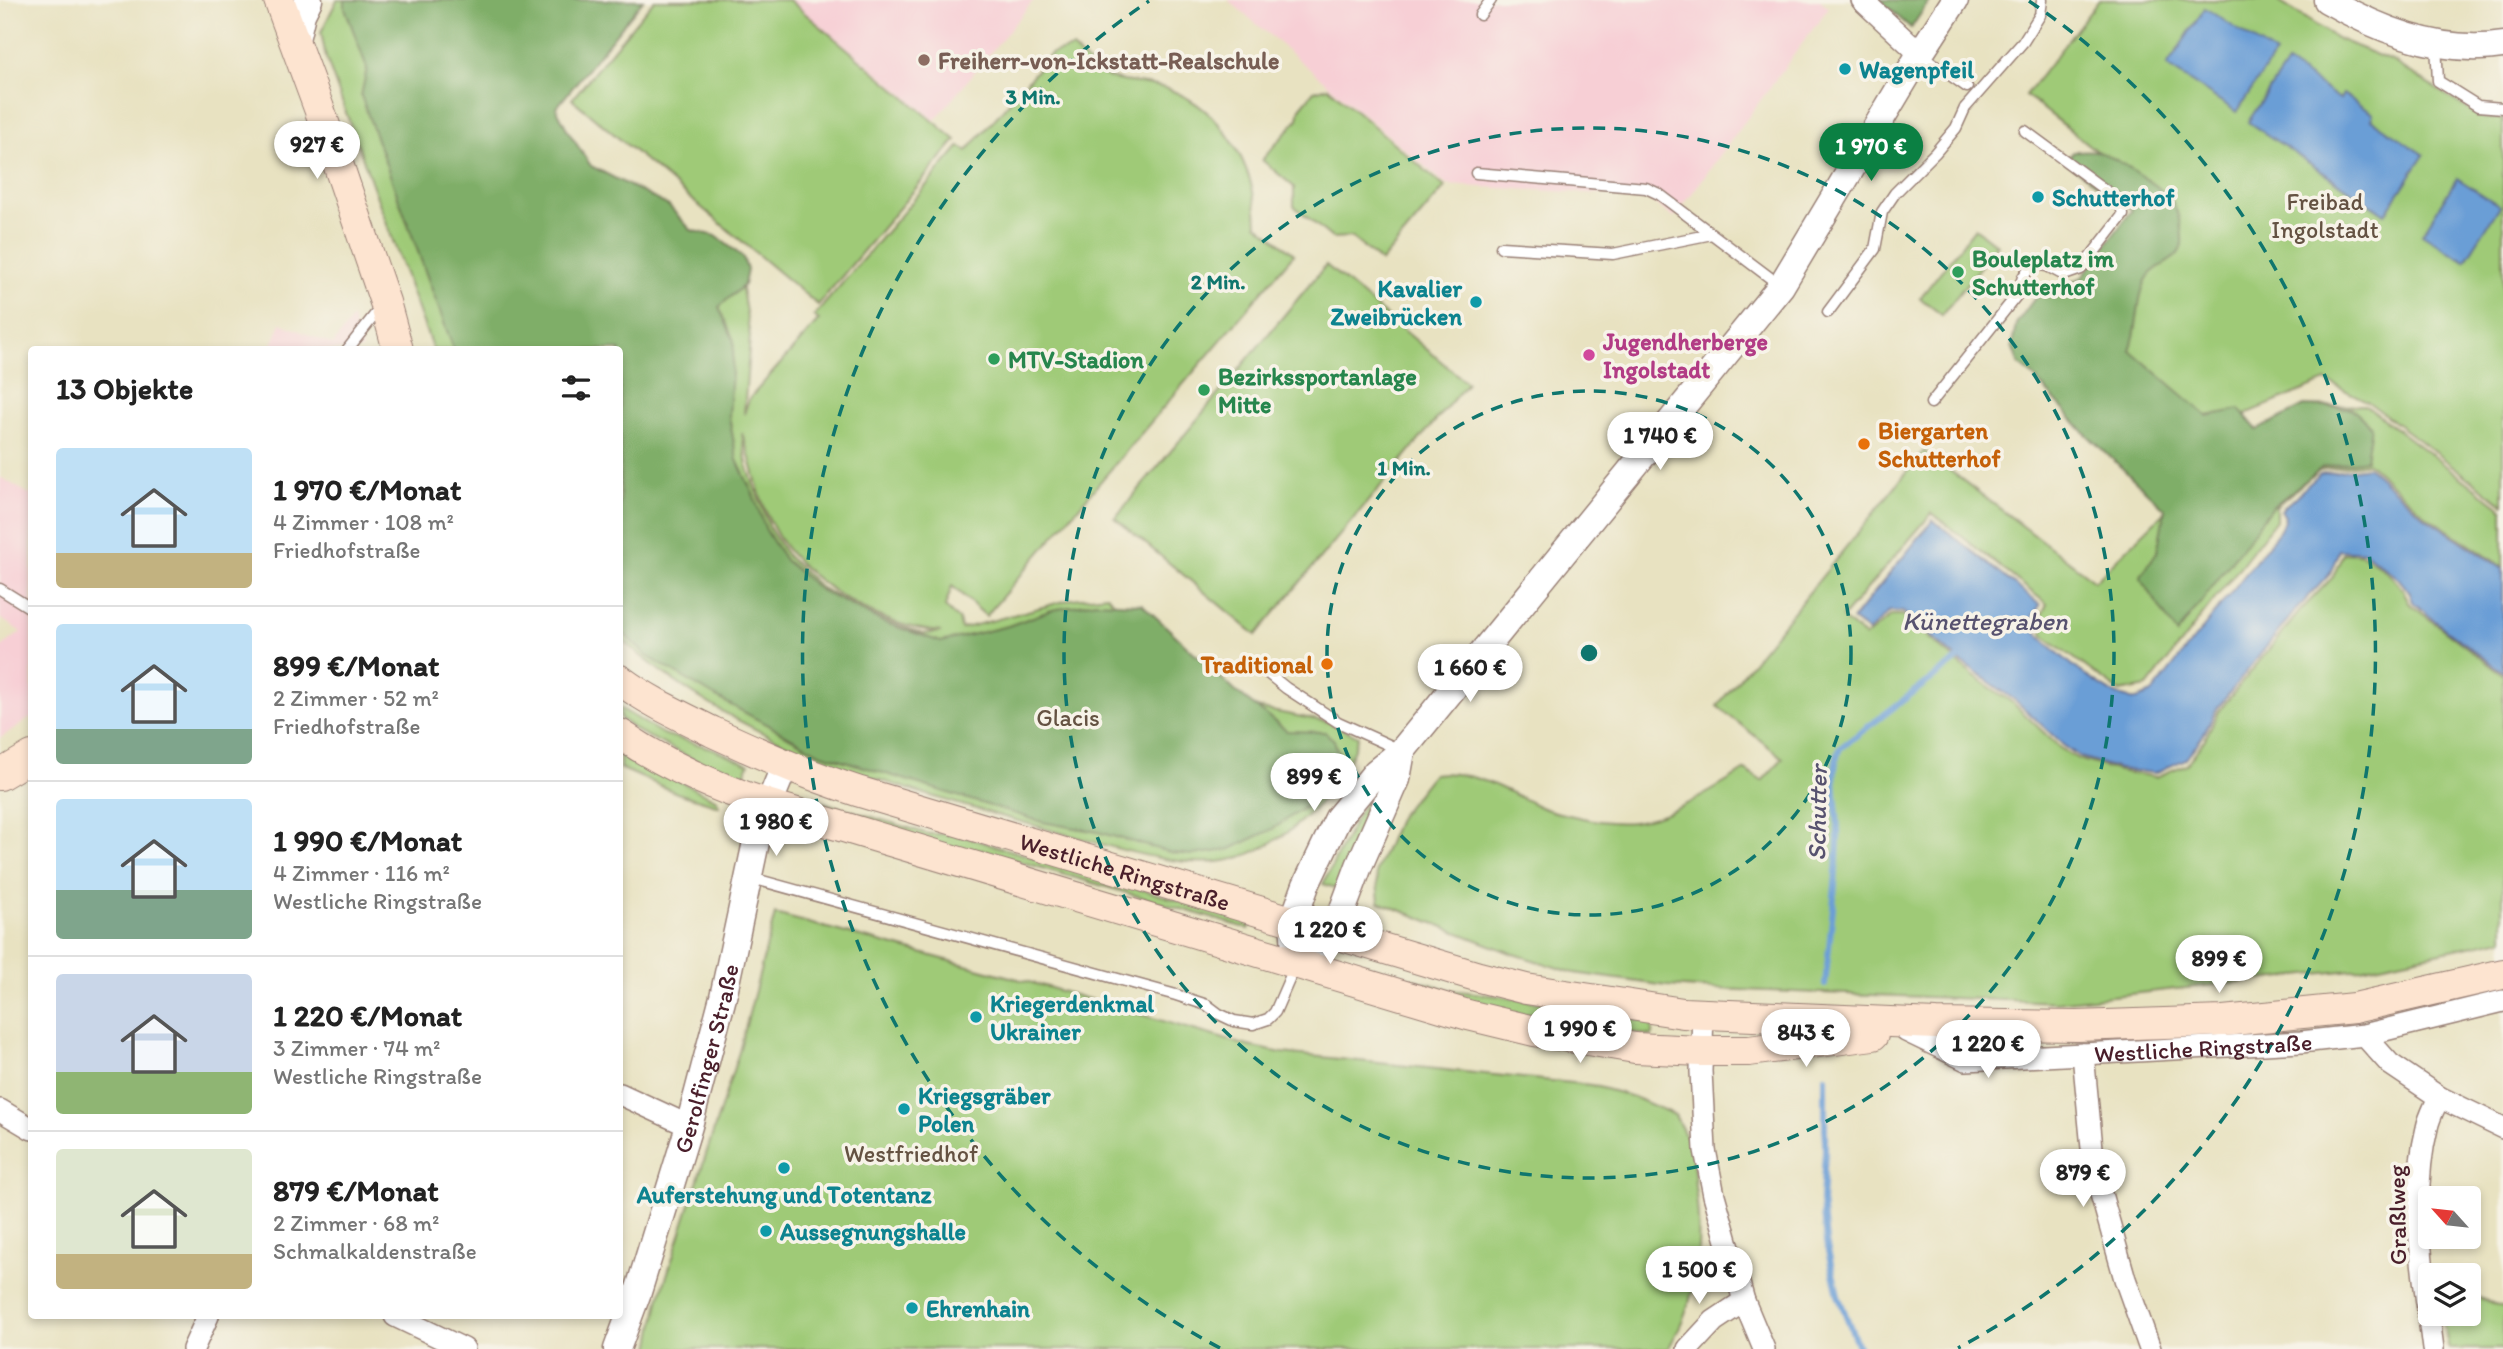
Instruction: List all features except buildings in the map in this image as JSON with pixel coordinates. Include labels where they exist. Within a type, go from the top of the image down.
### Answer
[{"type":"main road","points":[[279,0],[388,312],[397,346]]},
{"type":"main road","points":[[388,312],[403,346]]},
{"type":"main road","name":"Westliche Ringstraße","points":[[623,681],[683,717],[785,765],[857,791],[1526,989],[1661,1011],[1936,1024],[2077,1026],[2223,1021],[2354,1008],[2503,974]]},
{"type":"main road","name":"Westliche Ringstraße","points":[[623,736],[668,763],[710,783],[767,804],[1509,1026],[1635,1048],[1749,1051],[1906,1031],[1936,1024]]},
{"type":"street","points":[[295,44],[302,14],[309,0]]},
{"type":"street","points":[[1862,0],[1920,54]]},
{"type":"street","points":[[1402,751],[1397,779],[1359,866],[1334,933],[1296,963],[1293,921],[1338,818],[1376,772],[1402,751],[1781,286],[1955,0]]},
{"type":"street","points":[[2327,0],[2390,31],[2436,44],[2491,47],[2503,45]]},
{"type":"street","name":"Gerolfinger Straße","points":[[617,1349],[638,1292],[689,1126],[723,997],[759,828],[785,765]]},
{"type":"street","name":"Westliche Ringstraße","points":[[1906,1031],[1966,1059],[2083,1054],[2301,1042],[2364,1035],[2503,1001]]},
{"type":"street","points":[[1703,1014],[1701,1051],[1705,1150],[1714,1195],[1744,1301],[1764,1349]]},
{"type":"street","points":[[2364,1035],[2390,1064],[2439,1097],[2503,1128]]},
{"type":"street","points":[[2083,1054],[2094,1168],[2125,1279],[2150,1349]]},
{"type":"street","points":[[623,1095],[689,1126]]},
{"type":"street","name":"Graßlweg","points":[[2432,1349],[2419,1231],[2418,1178],[2427,1126],[2439,1097]]},
{"type":"street","points":[[0,1110],[28,1127]]},
{"type":"street","points":[[1689,1349],[1714,1321],[1744,1301]]},
{"type":"street","points":[[193,1349],[207,1319]]},
{"type":"street","points":[[401,1319],[464,1349]]},
{"type":"lane","points":[[1480,15],[1491,0]]},
{"type":"lane","points":[[1828,313],[1875,249],[1882,212],[1888,202],[1956,128],[1965,108],[2023,42],[2040,15],[2042,0]]},
{"type":"lane","points":[[2436,44],[2438,81],[2477,106],[2503,108]]},
{"type":"lane","points":[[1920,54],[1967,87]]},
{"type":"lane","points":[[1931,403],[2017,295],[2023,277],[2032,264],[2064,275],[2081,270],[2123,215],[2120,201],[2025,131]]},
{"type":"lane","points":[[1476,173],[1646,188],[1659,194],[1781,286]]},
{"type":"lane","points":[[1501,247],[1613,254],[1712,234]]},
{"type":"lane","points":[[350,346],[388,312]]},
{"type":"lane","points":[[0,589],[28,606]]},
{"type":"lane","points":[[1262,668],[1286,688],[1338,722],[1402,751]]},
{"type":"lane","points":[[747,877],[1176,995],[1207,1005],[1234,1021],[1253,1024],[1268,1019],[1275,1012],[1296,963]]},
{"type":"shaded area","name":"Freiherr-von-Ickstatt-Realschule","points":[[791,0],[1034,0],[935,120]]},
{"type":"shaded area","points":[[1228,0],[1820,0],[1829,7],[1674,218],[1650,200],[1637,196],[1447,185]]},
{"type":"shaded area","points":[[352,318],[361,346],[272,346],[281,323],[333,345]]},
{"type":"shaded area","points":[[0,477],[28,493],[28,720],[0,738],[0,648],[21,632],[0,618]]},
{"type":"green space","points":[[337,0],[589,0],[543,121],[600,179],[669,216],[737,259],[750,336],[744,414],[749,399],[819,320],[814,316],[960,146],[967,151],[1051,54],[1072,48],[1110,78],[1153,85],[1188,98],[1220,126],[1243,161],[1255,202],[1257,224],[1294,254],[986,616],[952,586],[945,607],[959,620],[961,629],[1072,599],[1107,595],[1223,712],[1256,708],[1328,722],[1358,736],[1351,756],[1326,796],[1291,830],[1250,853],[1230,860],[1210,862],[1165,859],[1118,849],[937,798],[825,760],[771,737],[719,710],[668,677],[623,640],[623,346],[432,346],[326,58],[321,32]],"holes":[[[742,433],[768,518],[786,547],[819,580],[861,607],[883,617],[905,625],[941,632],[923,634],[884,620],[821,588],[788,557],[770,529],[747,466]]]},
{"type":"green space","name":"Glacis","points":[[345,0],[643,0],[556,108],[591,166],[669,206],[691,230],[716,236],[743,257],[747,270],[744,285],[719,307],[734,341],[729,416],[737,460],[766,530],[785,560],[820,590],[885,623],[941,642],[1008,626],[1052,610],[1095,602],[1142,604],[1235,691],[1287,731],[1325,732],[1334,740],[1338,752],[1336,771],[1308,805],[1273,829],[1228,850],[1193,855],[1172,853],[1098,832],[1042,822],[819,753],[647,656],[623,633],[623,346],[453,346],[361,96],[367,68],[345,8]]},
{"type":"green space","points":[[654,0],[789,0],[956,140],[818,305],[572,99]]},
{"type":"green space","points":[[1879,0],[1930,0],[1911,28]]},
{"type":"green space","name":"Freibad Ingolstadt","points":[[2099,0],[2276,0],[2338,39],[2394,62],[2482,118],[2503,119],[2503,504],[2367,401],[2326,381],[2248,413],[2205,456],[2088,349],[2158,200],[2026,95]]},
{"type":"green space","points":[[1328,87],[1445,187],[1381,262],[1351,237],[1332,238],[1294,206],[1294,187],[1262,160],[1298,119],[1300,108],[1314,91]]},
{"type":"green space","points":[[2074,151],[2102,153],[2136,172],[2167,195],[2178,216],[2182,239],[2180,250],[2172,259],[2152,272],[2144,285],[2130,350],[2207,416],[2240,409],[2257,430],[2304,406],[2351,408],[2371,426],[2366,460],[2323,467],[2272,507],[2177,634],[2140,577],[2157,552],[2165,509],[2019,365],[2012,346],[2016,324],[2037,295],[2081,278],[2132,210],[2065,161]]},
{"type":"green space","name":"Bouleplatz im Schutterhof","points":[[1975,228],[1997,245],[1942,315],[1920,298]]},
{"type":"green space","points":[[1326,265],[1467,383],[1256,635],[1115,518]]},
{"type":"green space","points":[[2365,405],[2503,509],[2503,567],[2427,516],[2368,463],[2319,470],[2276,506],[2276,520],[2147,687],[2120,692],[2044,636],[2039,620],[2047,604],[1932,513],[1842,618],[1865,637],[1892,615],[1902,615],[1975,677],[2013,703],[2060,748],[2078,759],[2118,771],[2156,777],[2187,764],[2205,739],[2218,712],[2300,611],[2333,577],[2343,553],[2365,556],[2392,577],[2410,604],[2503,675],[2503,939],[2361,969],[2057,1002],[1715,989],[1667,986],[1574,973],[1511,953],[1379,902],[1376,871],[1399,817],[1433,774],[1447,773],[1474,778],[1550,811],[1617,822],[1647,819],[1676,809],[1745,770],[1762,781],[1783,758],[1717,706],[1924,451],[2095,581],[2207,470],[2258,430],[2305,407]]},
{"type":"green space","points":[[623,710],[663,734],[714,749],[749,764],[740,783],[637,731],[623,720]]},
{"type":"green space","points":[[623,753],[717,800],[719,806],[677,793],[623,769]]},
{"type":"green space","points":[[1387,773],[1341,890],[1323,884],[1359,812]]},
{"type":"green space","points":[[797,794],[928,834],[955,834],[1251,922],[1249,929],[978,849],[957,850],[795,799]]},
{"type":"green space","name":"Westfriedhof","points":[[775,914],[1044,986],[1248,1046],[1282,1053],[1591,1085],[1634,1097],[1675,1115],[1692,1154],[1699,1230],[1696,1271],[1678,1330],[1668,1349],[650,1349],[659,1300],[739,1052]]},
{"type":"green space","points":[[1365,965],[1451,990],[1653,1022],[1652,1036],[1502,1011],[1363,970]]},
{"type":"green space","points":[[2481,1299],[2503,1307],[2503,1349],[2449,1349],[2444,1326],[2481,1326]]},
{"type":"water","points":[[2205,8],[2275,54],[2237,112],[2167,66]]},
{"type":"water","points":[[2287,63],[2340,99],[2343,94],[2373,114],[2371,119],[2424,155],[2385,214],[2248,122]]},
{"type":"water","points":[[2457,178],[2500,206],[2465,261],[2422,234]]},
{"type":"water","name":"Künettegraben","points":[[2368,467],[2425,517],[2503,569],[2503,672],[2413,602],[2410,593],[2398,578],[2365,552],[2339,550],[2330,574],[2295,611],[2216,710],[2204,734],[2186,759],[2155,773],[2118,769],[2080,757],[2063,745],[2016,701],[1957,659],[1903,612],[1890,611],[1868,632],[1852,620],[1933,520],[2040,605],[2033,616],[2032,628],[2052,648],[2081,672],[2112,692],[2125,698],[2138,699],[2152,693],[2280,530],[2285,517],[2281,510],[2320,474]]},
{"type":"waterway","name":"Schutter","points":[[1825,985],[1837,857],[1838,827],[1834,782],[1840,748],[1963,655]]},
{"type":"waterway","name":"Schutter","points":[[1825,1077],[1822,1201],[1826,1242],[1838,1295],[1859,1349]]},
{"type":"place","name":"Freiherr-von-Ickstatt-Realschule","points":[[924,60]]},
{"type":"place","name":"Wagenpfeil","points":[[1845,69]]},
{"type":"place","name":"Schutterhof","points":[[2038,197]]},
{"type":"place","name":"Bouleplatz im Schutterhof","points":[[1958,272]]},
{"type":"place","name":"Kavalier Zweibrücken","points":[[1476,302]]},
{"type":"place","name":"Jugendherberge Ingolstadt","points":[[1589,355]]},
{"type":"place","name":"MTV-Stadion","points":[[994,359]]},
{"type":"place","name":"Bezirkssportanlage Mitte","points":[[1204,390]]},
{"type":"place","name":"Biergarten Schutterhof","points":[[1864,444]]},
{"type":"place","name":"Traditional","points":[[1327,664]]},
{"type":"place","name":"Kriegerdenkmal Ukrainer","points":[[976,1017]]},
{"type":"place","name":"Kriegsgräber Polen","points":[[904,1109]]},
{"type":"place","name":"Auferstehung und Totentanz","points":[[784,1168]]},
{"type":"place","name":"Aussegnungshalle","points":[[766,1231]]},
{"type":"place","name":"Ehrenhain","points":[[912,1308]]}]
